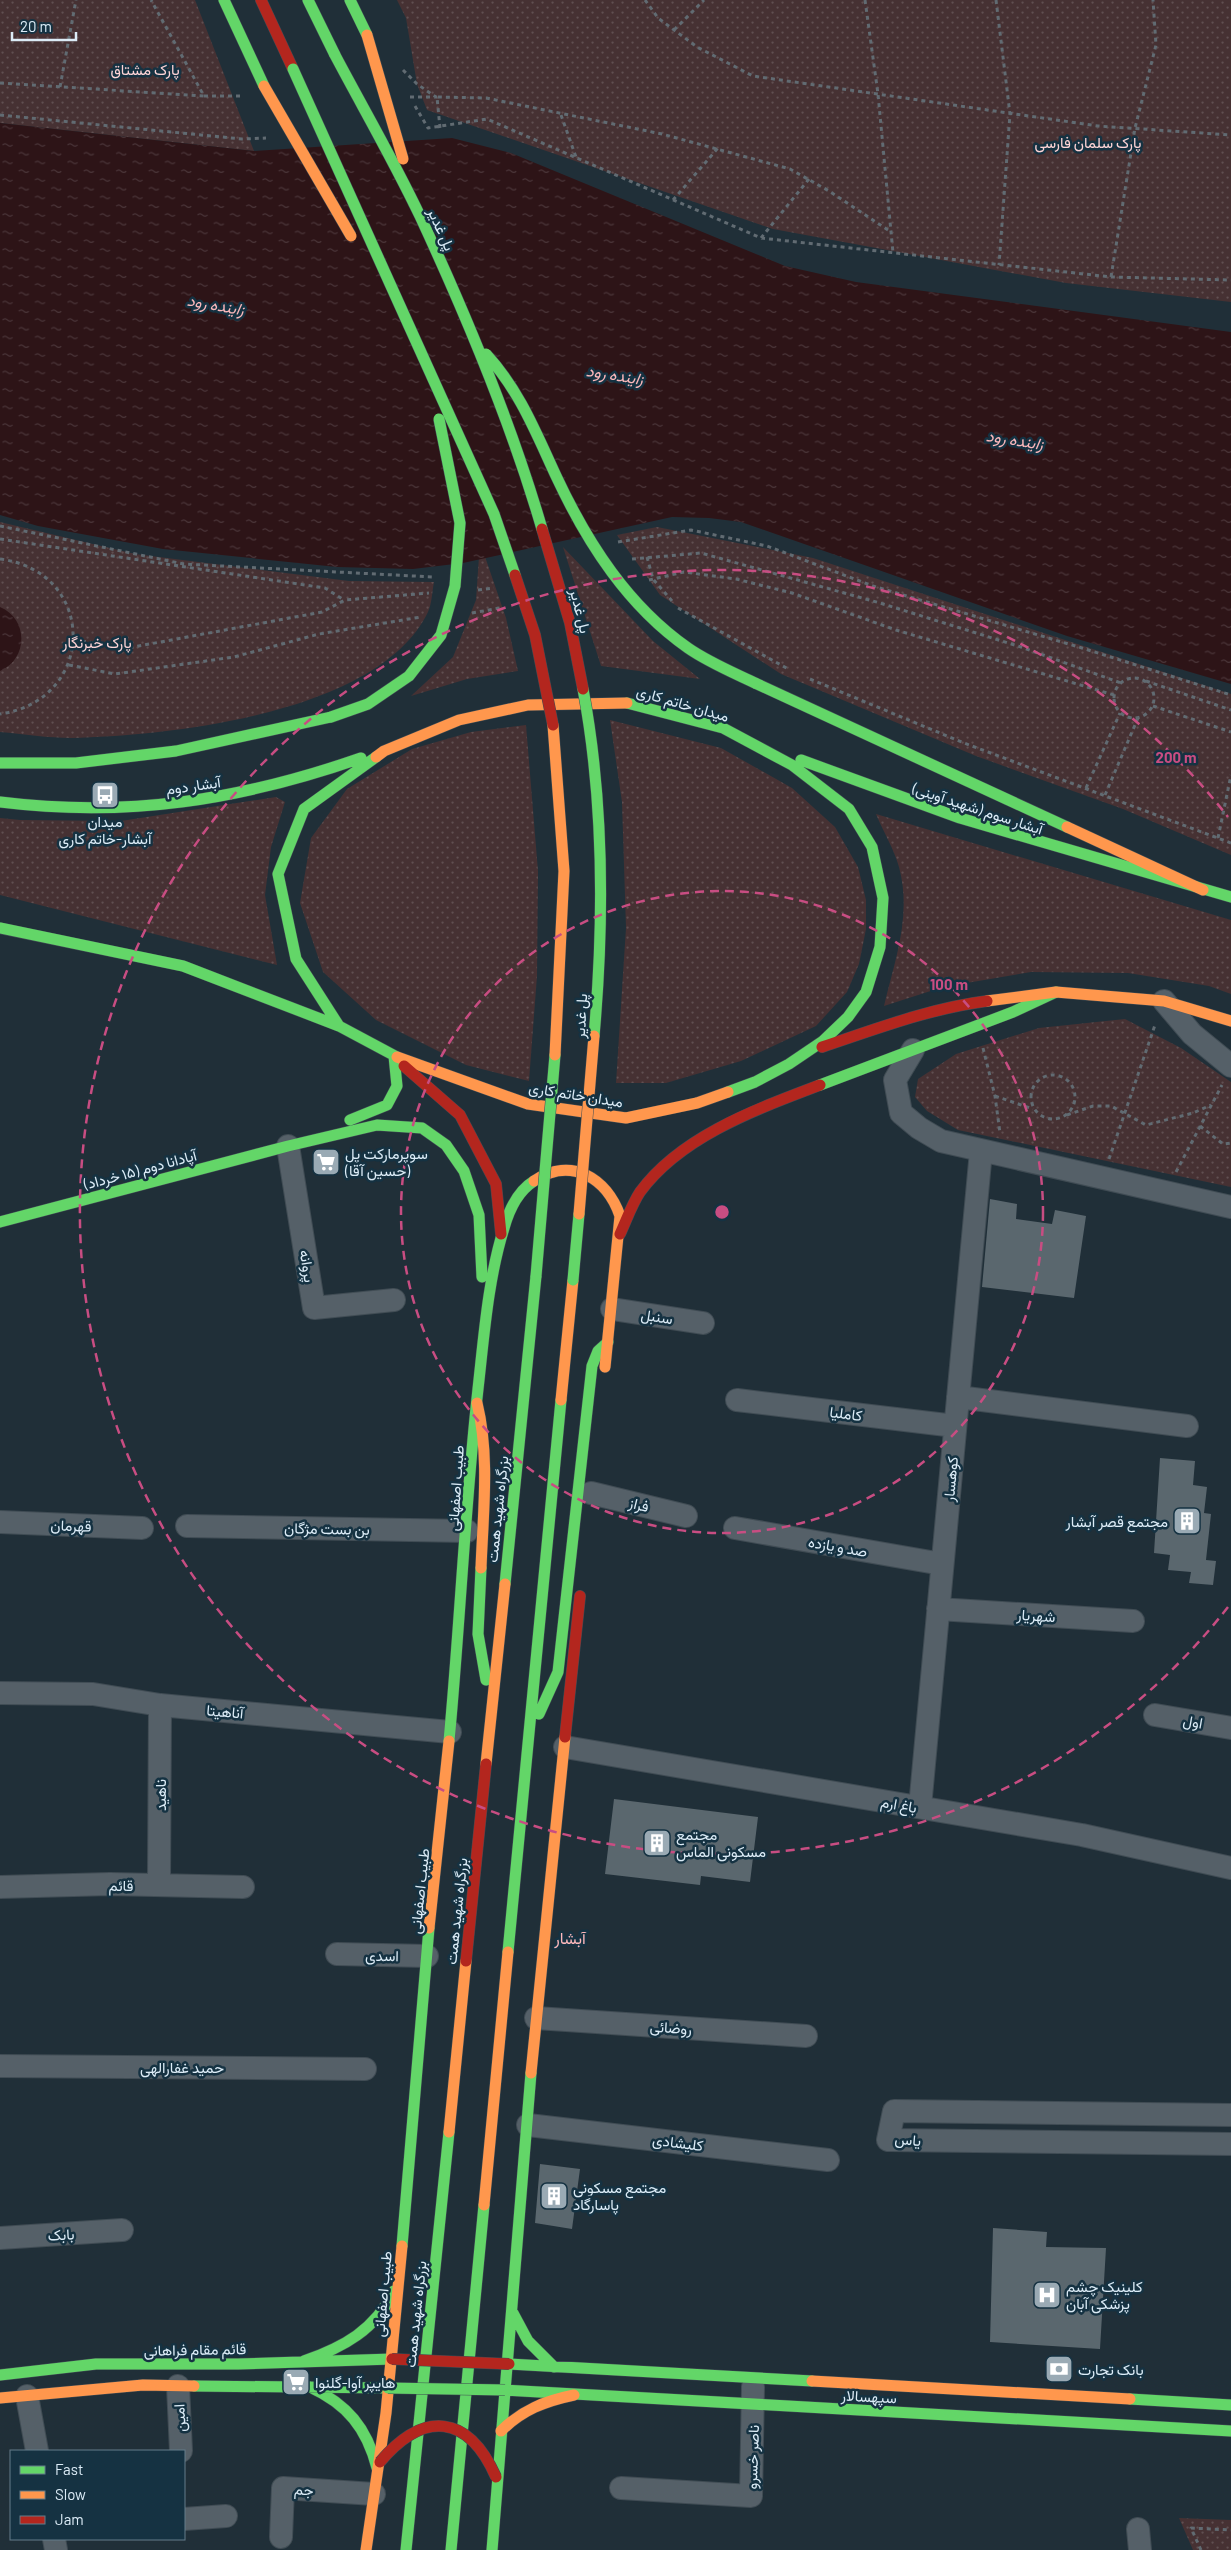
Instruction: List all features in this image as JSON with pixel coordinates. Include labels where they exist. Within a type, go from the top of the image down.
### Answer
[{"type":"main road","points":[[224,0],[264,86],[359,250]]},
{"type":"main road","name":"پل غدیر","points":[[261,0],[497,524],[535,635],[553,727],[564,871],[558,1023],[536,1276]]},
{"type":"main road","name":"پل غدیر","points":[[308,0],[419,214],[477,346],[536,506],[570,623],[588,716],[602,867],[595,1029],[532,1726]]},
{"type":"main road","points":[[350,0],[367,35],[419,214]]},
{"type":"main road","points":[[0,763],[76,763],[176,751],[331,717],[368,704],[409,676],[441,635],[455,586],[460,523],[429,370],[369,267]]},
{"type":"main road","points":[[477,346],[503,371],[526,406],[572,510],[596,553],[635,603],[688,648],[755,683],[1202,890]]},
{"type":"main road","name":"میدان خاتم کاری","points":[[627,703],[723,728],[792,765],[849,809],[872,847],[883,898],[880,947],[866,992],[848,1017],[823,1041],[755,1082],[705,1100],[626,1118],[528,1104],[394,1056],[339,1026],[296,959],[278,874],[304,809],[384,751],[459,720],[528,705],[627,703]]},
{"type":"main road","name":"آبشار سوم (شهید آوینی)","points":[[723,728],[870,789],[1066,851],[1231,898]]},
{"type":"main road","name":"آبشار دوم","points":[[0,802],[27,806],[114,810],[199,801],[273,786],[384,751]]},
{"type":"main road","points":[[0,928],[183,966],[339,1026]]},
{"type":"main road","points":[[806,1052],[901,1021],[969,1003],[1056,992],[1164,1001],[1231,1021]]},
{"type":"main road","points":[[620,1234],[640,1193],[673,1157],[716,1131],[782,1100],[977,1025],[1056,992]]},
{"type":"main road","points":[[288,1146],[387,1105],[397,1086],[394,1056]]},
{"type":"main road","points":[[394,1056],[460,1115],[496,1184],[501,1234]]},
{"type":"main road","points":[[288,1146],[377,1125],[422,1128],[446,1145],[464,1171],[480,1215],[484,1329]]},
{"type":"main road","name":"آپادانا دوم (۱۵ خرداد)","points":[[0,1222],[288,1146]]},
{"type":"main road","points":[[501,1234],[522,1191],[535,1179],[552,1172],[570,1170],[588,1174],[603,1184],[614,1198],[620,1216],[620,1234],[604,1382]]},
{"type":"main road","name":"طبیب اصفهانی","points":[[366,2550],[378,2477],[392,2359],[427,1956],[450,1732],[467,1531],[471,1455],[484,1329],[501,1234]]},
{"type":"main road","name":"بزرگراه شهید همت","points":[[406,2550],[536,1276]]},
{"type":"main road","points":[[451,2550],[532,1726],[550,1693],[558,1672],[592,1366],[598,1351],[608,1342]]},
{"type":"main road","points":[[477,1403],[484,1431],[485,1451],[478,1634],[492,1708]]},
{"type":"main road","points":[[492,2550],[496,2477],[509,2364],[536,2018],[581,1580]]},
{"type":"main road","points":[[304,2361],[332,2352],[364,2333],[389,2303],[398,2280]]},
{"type":"main road","points":[[513,2313],[531,2345],[554,2367]]},
{"type":"main road","name":"قائم مقام فراهانی","points":[[0,2376],[96,2364],[392,2359],[509,2364]]},
{"type":"main road","name":"سپهسالار","points":[[509,2364],[1231,2405]]},
{"type":"main road","points":[[0,2398],[143,2385],[388,2388]]},
{"type":"main road","points":[[310,2387],[339,2401],[351,2413],[370,2444],[378,2477]]},
{"type":"main road","name":"سپهسالار","points":[[388,2388],[505,2390],[1231,2431]]},
{"type":"main road","points":[[501,2431],[513,2418],[528,2408],[548,2400],[574,2395]]},
{"type":"main road","points":[[378,2477],[391,2446],[406,2434],[424,2427],[444,2426],[463,2432],[478,2443],[490,2458],[496,2477]]},
{"type":"street","points":[[1164,1001],[1227,1074]]},
{"type":"street","points":[[913,1050],[895,1080],[901,1113],[919,1128],[941,1141],[1231,1207]]},
{"type":"street","name":"پروانه","points":[[288,1146],[314,1308],[394,1300]]},
{"type":"street","name":"کوهسار","points":[[920,1807],[981,1151]]},
{"type":"street","name":"سنبل","points":[[612,1309],[702,1323]]},
{"type":"street","points":[[958,1397],[1187,1426]]},
{"type":"street","name":"کاملیا","points":[[737,1400],[955,1426]]},
{"type":"street","name":"فراز","points":[[591,1491],[686,1516]]},
{"type":"street","name":"قهرمان","points":[[0,1522],[142,1528]]},
{"type":"street","name":"بن بست مژگان","points":[[187,1526],[467,1531]]},
{"type":"street","name":"صد و یازده","points":[[734,1528],[942,1564]]},
{"type":"street","name":"شهریار","points":[[938,1609],[1133,1621]]},
{"type":"street","name":"آناهیتا","points":[[0,1693],[93,1694],[160,1705],[450,1732]]},
{"type":"street","name":"ناهید","points":[[159,1885],[160,1705]]},
{"type":"street","name":"اول","points":[[1155,1715],[1231,1728]]},
{"type":"street","name":"باغ ارم","points":[[565,1747],[1082,1835],[1231,1868]]},
{"type":"street","name":"قائم","points":[[0,1887],[159,1885],[243,1887]]},
{"type":"street","name":"اسدی","points":[[337,1954],[427,1956]]},
{"type":"street","name":"روضائی","points":[[536,2018],[806,2036]]},
{"type":"street","name":"حمید غفارالهی","points":[[0,2066],[365,2069]]},
{"type":"street","name":"یاس","points":[[1231,2115],[894,2111],[888,2140],[1231,2144]]},
{"type":"street","name":"کلیشادی","points":[[528,2125],[828,2160]]},
{"type":"street","name":"بابک","points":[[0,2238],[122,2230]]},
{"type":"street","name":"ناصر خسرو","points":[[622,2488],[751,2496],[754,2378]]},
{"type":"street","name":"امین","points":[[178,2386],[181,2450]]},
{"type":"street","points":[[26,2396],[37,2450]]},
{"type":"street","name":"جم","points":[[281,2538],[284,2488],[378,2477]]},
{"type":"street","points":[[185,2512],[226,2516]]},
{"type":"path","points":[[60,87],[76,0]]},
{"type":"path","points":[[0,83],[204,96],[151,0]]},
{"type":"path","points":[[645,0],[658,18],[697,47],[753,76],[1098,126],[1231,135]]},
{"type":"path","points":[[674,30],[704,0]]},
{"type":"path","points":[[865,0],[878,94],[893,253]]},
{"type":"path","points":[[996,0],[1010,114],[999,264]]},
{"type":"path","points":[[1111,277],[1135,128],[1156,45],[1153,0]]},
{"type":"path","points":[[404,80],[397,63],[417,84],[437,97],[486,98],[662,134],[790,168],[891,232]]},
{"type":"path","points":[[408,89],[428,128]]},
{"type":"path","points":[[437,97],[440,128]]},
{"type":"path","points":[[561,114],[576,158]]},
{"type":"path","points":[[0,115],[242,139],[271,138]]},
{"type":"path","points":[[418,129],[440,128],[487,119],[761,238],[1111,277],[1231,280]]},
{"type":"path","points":[[673,200],[718,148]]},
{"type":"path","points":[[761,238],[809,179]]},
{"type":"path","points":[[0,526],[184,564],[423,578],[440,577]]},
{"type":"path","points":[[609,544],[691,530],[767,546],[873,586],[1082,648],[1231,695]]},
{"type":"path","points":[[0,539],[325,588],[344,600]]},
{"type":"path","points":[[630,559],[701,553],[791,577],[1021,647],[1121,683]]},
{"type":"path","points":[[646,557],[653,579],[676,606],[796,674]]},
{"type":"path","points":[[0,559],[19,561],[42,573],[60,591],[71,615],[74,640],[69,665],[55,687],[36,703],[0,714]]},
{"type":"path","points":[[644,581],[684,572],[736,579],[792,593],[896,630],[1114,695]]},
{"type":"path","points":[[473,590],[501,588]]},
{"type":"path","points":[[74,640],[128,648],[322,612],[344,600],[436,593]]},
{"type":"path","points":[[468,613],[504,608]]},
{"type":"path","points":[[69,665],[114,674],[234,657],[319,634],[422,617]]},
{"type":"path","points":[[805,677],[964,742],[1231,843]]},
{"type":"path","points":[[1140,679],[1146,682],[1154,693],[1152,706],[1144,716],[1138,718],[1120,713],[1116,707],[1114,695],[1121,683],[1133,678],[1140,679],[1231,710]]},
{"type":"path","points":[[1152,706],[1231,732]]},
{"type":"path","points":[[1086,788],[1120,713]]},
{"type":"path","points":[[1104,795],[1138,718]]},
{"type":"path","points":[[1218,838],[1231,775]]},
{"type":"path","points":[[1102,1178],[1164,1001]]},
{"type":"path","points":[[977,1025],[995,1096],[1003,1156]]},
{"type":"path","points":[[1166,1193],[1227,1074]]},
{"type":"path","points":[[1034,1109],[1031,1096],[1036,1082],[1042,1078],[1055,1075],[1069,1081],[1076,1095],[1076,1103],[1067,1115]]},
{"type":"path","points":[[995,1096],[1034,1109],[1045,1118],[1052,1120],[1093,1106],[1111,1106],[1146,1125],[1193,1113],[1211,1105]]},
{"type":"path","points":[[1200,1126],[1223,1144],[1231,1143]]},
{"type":"path","points":[[1201,2550],[1191,2528],[1231,2530]]},
{"type":"green space","name":"پارک مشتاق","points":[[0,0],[195,0],[254,151],[0,123]]},
{"type":"green space","name":"پارک سلمان فارسی","points":[[397,0],[1231,0],[1231,302],[1066,283],[773,229],[427,110],[417,84],[406,18]]},
{"type":"green space","name":"پارک خبرنگار","points":[[0,522],[135,554],[349,581],[434,582],[431,601],[428,612],[403,646],[366,674],[320,696],[269,712],[215,724],[162,732],[113,736],[63,738],[0,732]]},
{"type":"green space","points":[[657,527],[813,558],[1231,694],[1231,855],[1123,809],[976,756],[781,674],[660,595],[617,535]]},
{"type":"green space","points":[[480,542],[506,618],[518,671],[467,679],[411,696],[453,657],[476,600]]},
{"type":"green space","points":[[563,547],[653,641],[700,679],[601,666]]},
{"type":"green space","points":[[610,720],[721,748],[792,788],[835,827],[858,867],[866,900],[866,929],[859,964],[847,992],[816,1026],[741,1061],[666,1083],[616,1083],[626,928],[622,802]]},
{"type":"green space","points":[[526,725],[538,871],[537,976],[529,1081],[466,1065],[376,1020],[323,972],[300,903],[311,838],[347,789],[412,749],[471,732]]},
{"type":"green space","points":[[276,797],[285,802],[271,847],[265,895],[277,965],[0,895],[0,818],[20,820],[121,821]]},
{"type":"green space","points":[[876,814],[1231,920],[1231,994],[1209,986],[1128,973],[1031,972],[943,987],[884,1006],[897,954],[904,902],[903,885],[897,860]]},
{"type":"green space","points":[[1125,1019],[1181,1048],[1231,1082],[1231,1187],[958,1130],[927,1111],[915,1097],[918,1079],[956,1054],[1039,1028]]},
{"type":"green space","points":[[1179,2518],[1231,2520],[1231,2550],[1193,2550]]},
{"type":"water","name":"زاینده رود","points":[[0,123],[254,151],[452,138],[511,153],[785,266],[856,282],[1231,332],[1231,684],[1067,636],[741,522],[709,518],[672,517],[463,563],[413,569],[337,567],[163,549],[38,526],[0,515]]},
{"type":"water","points":[[0,607],[16,620],[20,629],[21,639],[20,649],[16,658],[0,671]]},
{"type":"building","points":[[990,1199],[1017,1204],[1016,1219],[1052,1224],[1055,1210],[1086,1216],[1074,1298],[982,1287]]},
{"type":"building","name":"مجتمع قصر آبشار","points":[[1160,1458],[1195,1461],[1193,1485],[1207,1487],[1204,1513],[1211,1514],[1206,1560],[1216,1561],[1213,1585],[1189,1583],[1191,1572],[1168,1570],[1170,1555],[1154,1553]]},
{"type":"building","name":"مجتمع مسکونی الماس","points":[[614,1799],[758,1817],[750,1882],[701,1876],[700,1885],[605,1874]]},
{"type":"building","name":"مجتمع مسکونی پاسارگاد","points":[[540,2164],[580,2169],[572,2229],[535,2223]]},
{"type":"building","name":"کلینیک چشم پزشکی آبان","points":[[993,2228],[1047,2232],[1046,2247],[1106,2248],[1100,2349],[990,2342]]},
{"type":"traffic: fast","points":[[224,0],[264,86]]},
{"type":"traffic: fast","points":[[308,0],[335,55]]},
{"type":"traffic: fast","points":[[350,0],[367,35]]},
{"type":"traffic: fast","points":[[335,55],[410,195],[455,292],[502,410],[542,529]]},
{"type":"traffic: fast","points":[[293,69],[494,514],[515,575]]},
{"type":"traffic: fast","points":[[486,354],[518,398],[569,503],[596,550],[628,593],[666,631],[688,648],[755,683]]},
{"type":"traffic: fast","points":[[331,717],[368,704],[409,676],[441,635],[455,586],[460,523],[439,419]]},
{"type":"traffic: fast","points":[[755,683],[1067,827]]},
{"type":"traffic: fast","points":[[583,689],[595,775],[600,862],[599,950],[594,1036]]},
{"type":"traffic: fast","points":[[627,703],[723,728],[792,765],[849,809],[872,847],[883,898],[880,947],[866,992],[848,1017],[823,1041],[789,1064],[755,1082],[728,1092]]},
{"type":"traffic: fast","points":[[0,763],[76,763],[176,751],[331,717]]},
{"type":"traffic: fast","points":[[376,757],[304,809],[278,874],[296,959],[339,1026],[397,1057]]},
{"type":"traffic: fast","points":[[0,802],[93,808],[183,802],[272,785],[361,758]]},
{"type":"traffic: fast","points":[[801,760],[960,818],[1231,897]]},
{"type":"traffic: fast","points":[[0,928],[183,966],[339,1026]]},
{"type":"traffic: fast","points":[[820,1085],[1013,1012],[1056,992]]},
{"type":"traffic: fast","points":[[536,1276],[555,1055]]},
{"type":"traffic: fast","points":[[350,1120],[387,1105],[397,1086],[394,1056]]},
{"type":"traffic: fast","points":[[288,1146],[377,1125],[422,1128],[446,1145],[464,1171],[479,1215],[482,1277]]},
{"type":"traffic: fast","points":[[0,1222],[288,1146]]},
{"type":"traffic: fast","points":[[449,1741],[473,1433],[490,1287],[509,1214],[523,1190],[534,1181]]},
{"type":"traffic: fast","points":[[573,1280],[579,1214]]},
{"type":"traffic: fast","points":[[505,1584],[536,1276]]},
{"type":"traffic: fast","points":[[539,1714],[558,1672],[592,1366],[598,1351],[608,1342]]},
{"type":"traffic: fast","points":[[508,1952],[561,1400]]},
{"type":"traffic: fast","points":[[481,1568],[478,1634],[486,1680]]},
{"type":"traffic: fast","points":[[402,2246],[429,1928]]},
{"type":"traffic: fast","points":[[492,2550],[531,2073]]},
{"type":"traffic: fast","points":[[406,2550],[449,2132]]},
{"type":"traffic: fast","points":[[451,2550],[484,2205]]},
{"type":"traffic: fast","points":[[304,2361],[332,2350],[368,2327],[386,2305],[394,2291]]},
{"type":"traffic: fast","points":[[513,2313],[528,2341],[554,2367]]},
{"type":"traffic: fast","points":[[0,2375],[96,2364],[238,2364],[392,2359]]},
{"type":"traffic: fast","points":[[509,2364],[812,2381]]},
{"type":"traffic: fast","points":[[194,2386],[388,2388]]},
{"type":"traffic: fast","points":[[310,2387],[335,2401],[354,2419],[368,2441],[377,2468]]},
{"type":"traffic: fast","points":[[388,2388],[505,2390]]},
{"type":"traffic: fast","points":[[505,2390],[1231,2431]]},
{"type":"traffic: fast","points":[[1130,2399],[1231,2405]]},
{"type":"traffic: slow","points":[[367,35],[403,159]]},
{"type":"traffic: slow","points":[[264,86],[351,236]]},
{"type":"traffic: slow","points":[[376,757],[384,751],[459,720],[528,705],[627,703]]},
{"type":"traffic: slow","points":[[553,725],[564,871],[555,1055]]},
{"type":"traffic: slow","points":[[1067,827],[1203,890]]},
{"type":"traffic: slow","points":[[987,1001],[1056,992],[1164,1001],[1231,1021]]},
{"type":"traffic: slow","points":[[579,1214],[594,1036]]},
{"type":"traffic: slow","points":[[397,1057],[528,1104],[626,1118],[697,1103],[728,1092]]},
{"type":"traffic: slow","points":[[534,1181],[548,1174],[561,1171],[574,1171],[586,1175],[606,1191],[620,1216],[605,1367]]},
{"type":"traffic: slow","points":[[561,1400],[573,1280]]},
{"type":"traffic: slow","points":[[477,1403],[485,1464],[481,1568]]},
{"type":"traffic: slow","points":[[486,1764],[505,1584]]},
{"type":"traffic: slow","points":[[531,2073],[565,1737]]},
{"type":"traffic: slow","points":[[429,1928],[449,1741]]},
{"type":"traffic: slow","points":[[484,2205],[508,1952]]},
{"type":"traffic: slow","points":[[449,2132],[466,1961]]},
{"type":"traffic: slow","points":[[366,2550],[386,2413],[402,2246]]},
{"type":"traffic: slow","points":[[812,2381],[1130,2399]]},
{"type":"traffic: slow","points":[[0,2398],[143,2385],[194,2386]]},
{"type":"traffic: slow","points":[[501,2431],[517,2417],[534,2407],[574,2395]]},
{"type":"traffic: jam","points":[[261,0],[293,69]]},
{"type":"traffic: jam","points":[[542,529],[570,623],[583,689]]},
{"type":"traffic: jam","points":[[515,575],[535,635],[553,725]]},
{"type":"traffic: jam","points":[[822,1047],[924,1014],[987,1001]]},
{"type":"traffic: jam","points":[[404,1066],[460,1115],[496,1184],[501,1234]]},
{"type":"traffic: jam","points":[[620,1234],[640,1192],[657,1172],[677,1155],[722,1126],[820,1085]]},
{"type":"traffic: jam","points":[[565,1737],[580,1596]]},
{"type":"traffic: jam","points":[[466,1961],[486,1764]]},
{"type":"traffic: jam","points":[[392,2359],[509,2364]]},
{"type":"traffic: jam","points":[[380,2462],[396,2445],[413,2434],[429,2427],[444,2426],[459,2431],[472,2441],[485,2456],[496,2477]]},
{"type":"place","name":"میدان آبشار-خاتم کاری","points":[[105,795]]},
{"type":"place","name":"سوپرمارکت پل (حسین آقا)","points":[[326,1162]]},
{"type":"place","name":"مجتمع قصر آبشار","points":[[1187,1521]]},
{"type":"place","name":"مجتمع مسکونی الماس","points":[[657,1843]]},
{"type":"place","name":"مجتمع مسکونی پاسارگاد","points":[[554,2196]]},
{"type":"place","name":"کلینیک چشم پزشکی آبان","points":[[1047,2295]]},
{"type":"place","name":"بانک تجارت","points":[[1059,2369]]},
{"type":"place","name":"هایپر آوا-گلنوا","points":[[296,2382]]},
{"type":"district","name":"آبشار","points":[[570,1937]]}]
